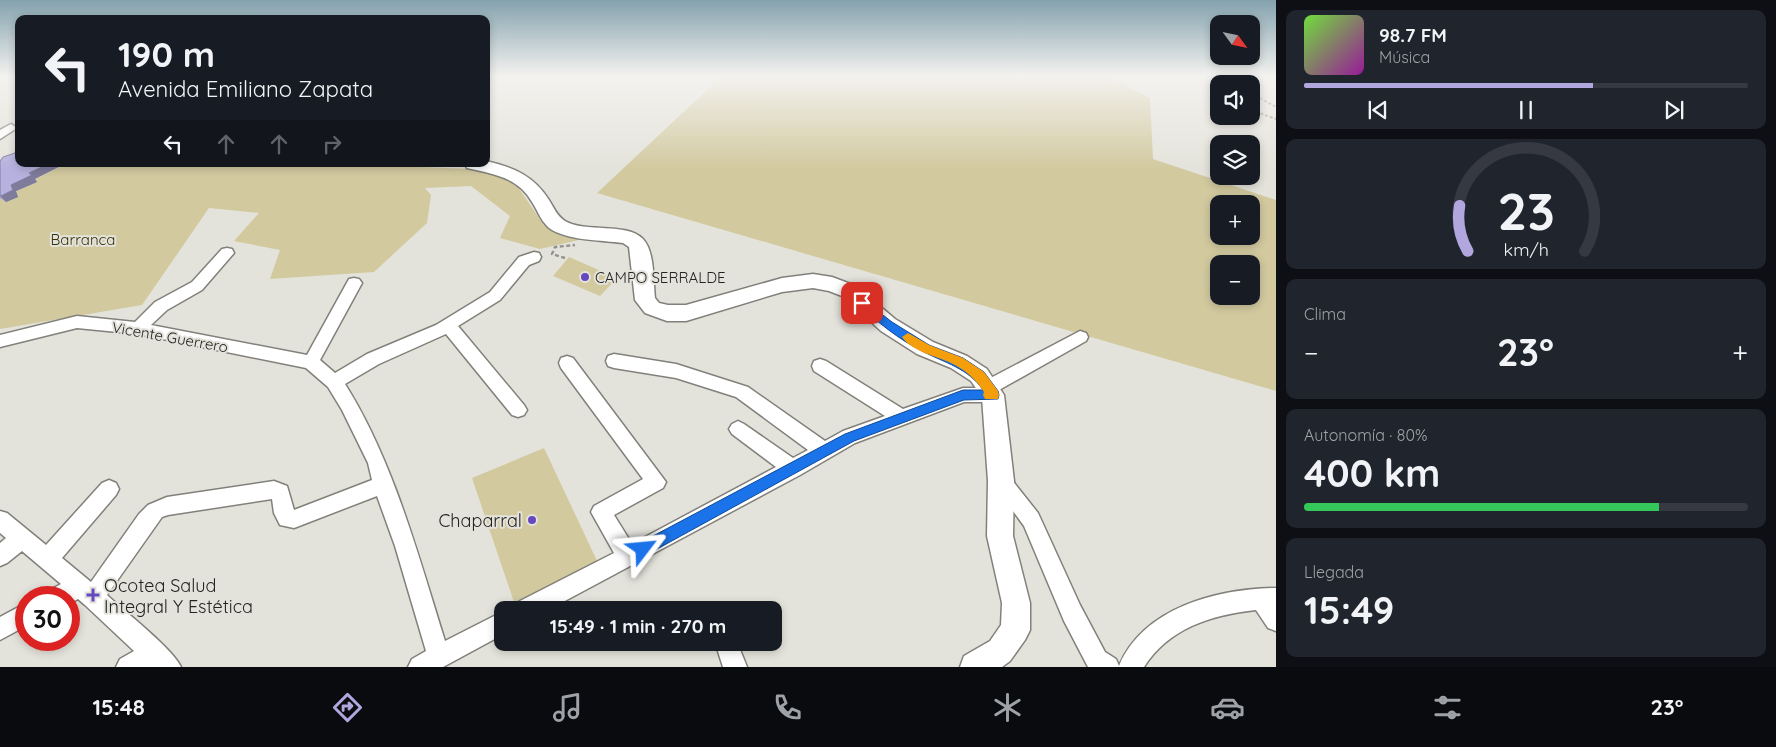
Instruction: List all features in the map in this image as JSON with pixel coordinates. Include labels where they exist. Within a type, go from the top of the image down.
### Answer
[{"type":"main road","points":[[490,166],[516,175],[530,185],[550,218],[560,226],[623,237],[636,243],[640,250],[645,300],[652,308],[666,313],[686,313],[782,284],[813,281],[832,284],[849,292],[888,325],[925,348],[958,362],[979,375],[991,391],[1001,481],[1000,536],[1016,603],[1015,630],[1000,651],[975,667]]},
{"type":"street","points":[[138,328],[161,306],[196,286],[226,253]]},
{"type":"street","points":[[334,382],[373,359],[396,351],[448,325],[495,296],[524,261],[534,257]]},
{"type":"street","points":[[354,283],[311,362],[334,382],[349,406],[377,463],[382,485],[405,546],[430,662],[494,626]]},
{"type":"street","name":"Vicente Guerrero","points":[[0,340],[77,322],[138,328],[311,362]]},
{"type":"street","points":[[448,325],[518,410]]},
{"type":"street","points":[[543,601],[849,437],[963,395],[991,391],[1080,337]]},
{"type":"street","points":[[614,361],[676,371],[742,392],[824,451]]},
{"type":"street","points":[[567,363],[656,482],[601,512],[628,557]]},
{"type":"street","points":[[820,366],[901,417]]},
{"type":"street","points":[[738,429],[792,469]]},
{"type":"street","points":[[1001,481],[1032,520],[1072,612],[1097,660],[1108,667]]},
{"type":"street","points":[[80,592],[86,591],[155,511],[167,506],[274,490],[280,492],[284,513],[287,518],[294,519],[382,485]]},
{"type":"street","points":[[48,559],[109,489]]},
{"type":"street","points":[[0,520],[86,591],[161,659]]},
{"type":"street","points":[[0,556],[21,539]]},
{"type":"street","points":[[1130,667],[1153,637],[1194,611],[1268,599],[1276,620]]},
{"type":"street","points":[[0,629],[15,620]]},
{"type":"street","points":[[729,651],[735,667]]},
{"type":"street","points":[[128,667],[161,659]]},
{"type":"path","points":[[1260,113],[1276,119]]},
{"type":"green space","points":[[689,107],[1150,107],[1153,159],[1210,178],[1210,185],[1231,185],[1276,200],[1276,391],[597,193]]},
{"type":"green space","name":"Barranca","points":[[60,167],[422,167],[472,169],[503,174],[513,180],[544,225],[583,239],[540,249],[500,238],[510,216],[471,186],[425,188],[431,195],[427,223],[374,272],[270,279],[280,250],[234,241],[259,213],[209,208],[142,305],[0,329],[0,198],[4,201],[17,195],[17,188]]},
{"type":"green space","name":"CAMPO SERRALDE","points":[[569,257],[617,278],[600,296],[553,276]]},
{"type":"green space","name":"Chaparral","points":[[544,448],[598,563],[514,601],[472,478]]},
{"type":"building","points":[[15,153],[15,167],[42,167],[29,173],[32,175],[11,185],[13,190],[1,196],[0,161],[3,157]]},
{"type":"slow traffic","points":[[908,337],[925,348],[958,362],[979,375],[993,395],[989,395]]},
{"type":"place","name":"CAMPO SERRALDE","points":[[585,277]]},
{"type":"place","name":"Chaparral","points":[[532,520]]},
{"type":"place","name":"Ocotea Salud Integral Y Estética","points":[[93,595]]},
{"type":"route","points":[[643,549],[849,437],[963,395],[993,395],[979,375],[958,362],[925,348],[888,325],[862,303]]}]
